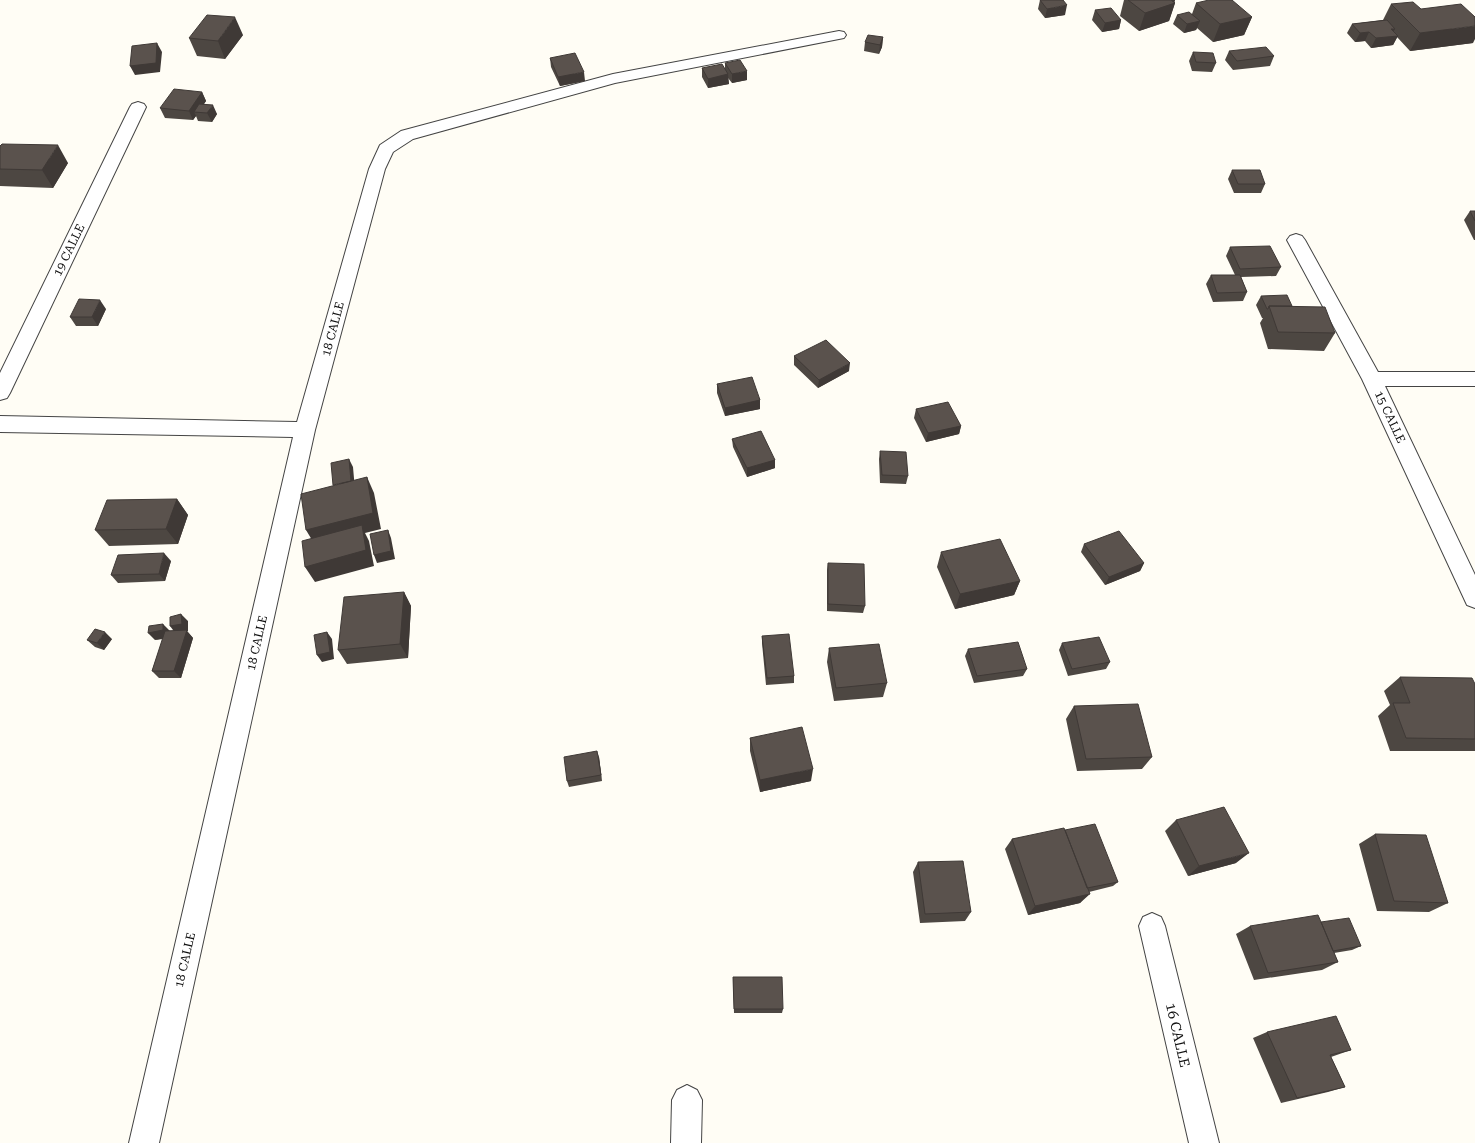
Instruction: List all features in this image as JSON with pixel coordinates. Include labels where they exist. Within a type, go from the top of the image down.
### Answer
[{"type":"street","name":"18 CALLE","points":[[144,1143],[305,430],[377,169],[386,149],[407,134],[613,79],[839,35]]},
{"type":"street","name":"19 CALLE","points":[[0,393],[138,107]]},
{"type":"street","name":"15 CALLE","points":[[1296,240],[1372,379],[1475,598]]},
{"type":"street","points":[[1372,379],[1475,379]]},
{"type":"street","points":[[0,424],[305,430]]},
{"type":"street","name":"16 CALLE","points":[[1152,926],[1204,1143]]},
{"type":"street","points":[[686,1143],[687,1100]]},
{"type":"building","points":[[1040,0],[1063,0],[1067,5],[1047,9]]},
{"type":"building","points":[[1128,0],[1171,0],[1175,3],[1145,13]]},
{"type":"building","points":[[1209,0],[1232,0],[1252,17],[1220,24],[1196,3]]},
{"type":"building","points":[[1413,2],[1421,9],[1461,4],[1475,17],[1475,26],[1420,33],[1391,4]]},
{"type":"building","points":[[1111,8],[1121,20],[1105,23],[1095,10]]},
{"type":"building","points":[[1189,12],[1200,21],[1187,24],[1177,15]]},
{"type":"building","points":[[207,15],[235,17],[218,41],[189,38]]},
{"type":"building","points":[[1387,20],[1395,29],[1391,29],[1398,36],[1376,38],[1369,32],[1360,33],[1352,24]]},
{"type":"building","points":[[868,35],[883,37],[880,45],[865,42]]},
{"type":"building","points":[[157,43],[156,63],[130,66],[132,46]]},
{"type":"building","points":[[1266,47],[1274,56],[1237,61],[1229,51]]},
{"type":"building","points":[[1193,52],[1213,53],[1216,63],[1196,62]]},
{"type":"building","points":[[575,53],[584,72],[558,77],[550,58]]},
{"type":"building","points":[[740,60],[747,71],[732,74],[725,63]]},
{"type":"building","points":[[722,64],[728,74],[708,79],[702,68]]},
{"type":"building","points":[[174,89],[202,92],[189,111],[160,108]]},
{"type":"building","points":[[199,104],[213,105],[207,113],[194,112]]},
{"type":"building","points":[[2,144],[58,145],[42,170],[0,169],[0,146]]},
{"type":"building","points":[[1232,170],[1260,170],[1265,184],[1238,184]]},
{"type":"building","points":[[1470,211],[1475,211],[1475,221]]},
{"type":"building","points":[[1270,246],[1281,267],[1240,269],[1230,247]]},
{"type":"building","points":[[1211,275],[1240,275],[1247,292],[1217,293]]},
{"type":"building","points":[[1287,295],[1292,306],[1269,306],[1268,309],[1261,296]]},
{"type":"building","points":[[79,299],[100,300],[92,317],[70,317]]},
{"type":"building","points":[[1269,306],[1325,307],[1335,333],[1278,332]]},
{"type":"building","points":[[826,340],[850,363],[819,380],[794,356]]},
{"type":"building","points":[[752,377],[760,400],[725,408],[717,384]]},
{"type":"building","points":[[948,402],[961,426],[928,433],[916,409]]},
{"type":"building","points":[[761,431],[775,460],[747,468],[732,439]]},
{"type":"building","points":[[880,451],[906,452],[908,476],[882,475]]},
{"type":"building","points":[[349,459],[351,481],[333,485],[331,463]]},
{"type":"building","points":[[367,477],[373,513],[306,530],[301,494]]},
{"type":"building","points":[[177,499],[166,529],[95,530],[107,500]]},
{"type":"building","points":[[362,525],[366,550],[305,567],[302,541]]},
{"type":"building","points":[[388,530],[391,551],[374,555],[370,534]]},
{"type":"building","points":[[1119,531],[1144,563],[1109,577],[1084,544]]},
{"type":"building","points":[[1000,539],[1020,581],[960,594],[941,552]]},
{"type":"building","points":[[164,553],[159,574],[111,575],[118,555]]},
{"type":"building","points":[[828,563],[864,564],[865,606],[828,604]]},
{"type":"building","points":[[404,592],[400,644],[338,650],[344,597]]},
{"type":"building","points":[[181,614],[182,624],[170,626],[170,617]]},
{"type":"building","points":[[163,624],[163,630],[148,633],[149,626]]},
{"type":"building","points":[[95,629],[105,632],[97,643],[87,640]]},
{"type":"building","points":[[187,630],[174,671],[152,671],[165,631]]},
{"type":"building","points":[[327,632],[330,652],[317,655],[314,635]]},
{"type":"building","points":[[789,634],[794,676],[767,678],[762,636]]},
{"type":"building","points":[[1099,637],[1110,662],[1072,669],[1062,643]]},
{"type":"building","points":[[1018,642],[1027,669],[977,676],[968,649]]},
{"type":"building","points":[[879,644],[887,683],[836,688],[829,648]]},
{"type":"building","points":[[1400,677],[1472,678],[1475,684],[1475,739],[1406,738],[1393,703],[1410,703]]},
{"type":"building","points":[[1138,704],[1152,757],[1086,759],[1074,706]]},
{"type":"building","points":[[802,727],[813,769],[760,780],[750,738]]},
{"type":"building","points":[[597,751],[601,775],[567,781],[564,757]]},
{"type":"building","points":[[1224,807],[1249,853],[1199,866],[1176,820]]},
{"type":"building","points":[[1095,824],[1118,882],[1087,888],[1065,830]]},
{"type":"building","points":[[1064,828],[1090,894],[1035,906],[1012,839]]},
{"type":"building","points":[[1375,834],[1426,835],[1448,903],[1394,901]]},
{"type":"building","points":[[963,861],[971,912],[925,914],[918,862]]},
{"type":"building","points":[[1318,915],[1338,962],[1268,973],[1250,926]]},
{"type":"building","points":[[1349,918],[1361,946],[1333,951],[1321,922]]},
{"type":"building","points":[[733,977],[782,977],[783,1009],[734,1009]]},
{"type":"building","points":[[1336,1016],[1351,1050],[1330,1055],[1345,1087],[1297,1098],[1267,1032]]}]
